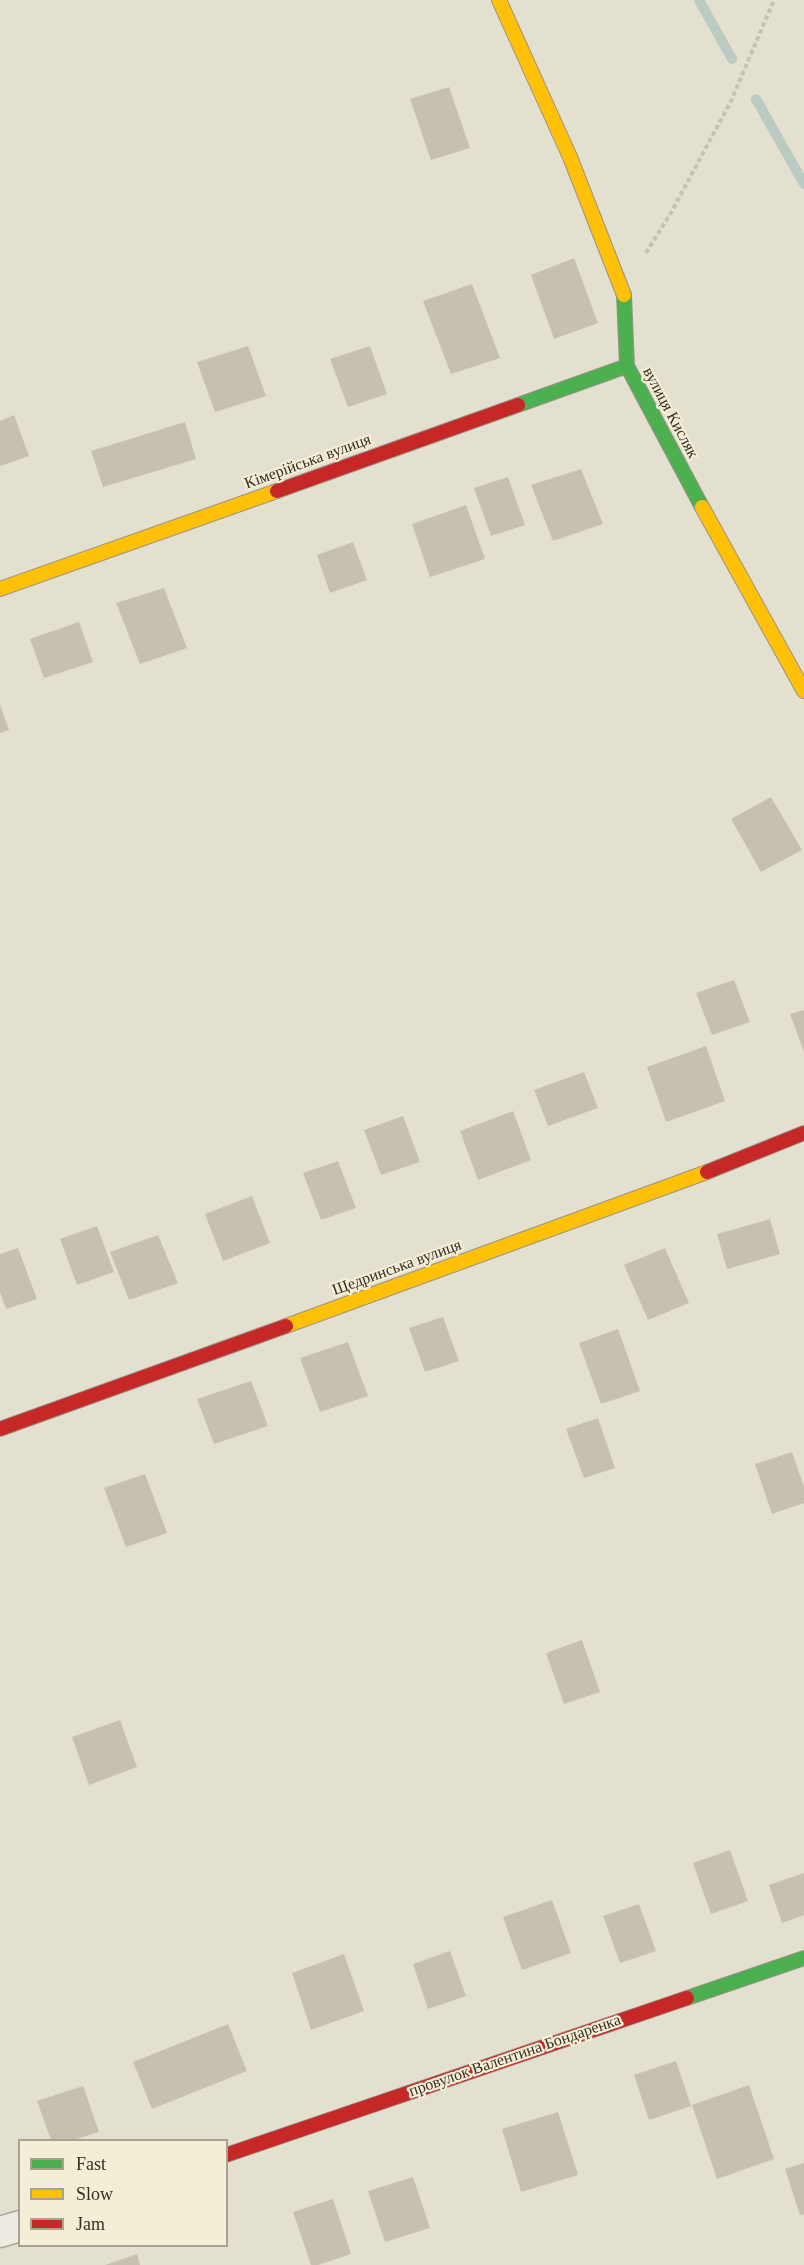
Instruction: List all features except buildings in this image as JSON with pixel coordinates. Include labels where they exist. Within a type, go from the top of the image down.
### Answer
[{"type":"street","name":"вулиця Кисляк","points":[[499,0],[570,157],[624,290],[627,366],[663,437],[804,692]]},
{"type":"street","name":"Кімерійська вулиця","points":[[0,589],[627,366]]},
{"type":"street","name":"Щедринська вулиця","points":[[0,1429],[677,1184],[804,1133]]},
{"type":"street","name":"провулок Валентина Бондаренка","points":[[228,2154],[804,1958]]},
{"type":"street","points":[[0,2232],[18,2227]]},
{"type":"path","points":[[624,290],[672,211],[731,101],[774,0]]},
{"type":"waterway","points":[[699,0],[732,59]]},
{"type":"waterway","points":[[756,99],[804,184]]},
{"type":"traffic: fast","points":[[624,295],[627,366],[702,507]]},
{"type":"traffic: fast","points":[[518,405],[627,366]]},
{"type":"traffic: fast","points":[[687,1998],[804,1958]]},
{"type":"traffic: slow","points":[[499,0],[570,157],[624,295]]},
{"type":"traffic: slow","points":[[0,589],[277,491]]},
{"type":"traffic: slow","points":[[702,507],[804,691]]},
{"type":"traffic: slow","points":[[286,1326],[707,1172]]},
{"type":"traffic: jam","points":[[277,491],[518,405]]},
{"type":"traffic: jam","points":[[707,1172],[804,1133]]},
{"type":"traffic: jam","points":[[0,1429],[286,1326]]},
{"type":"traffic: jam","points":[[228,2154],[687,1998]]}]
